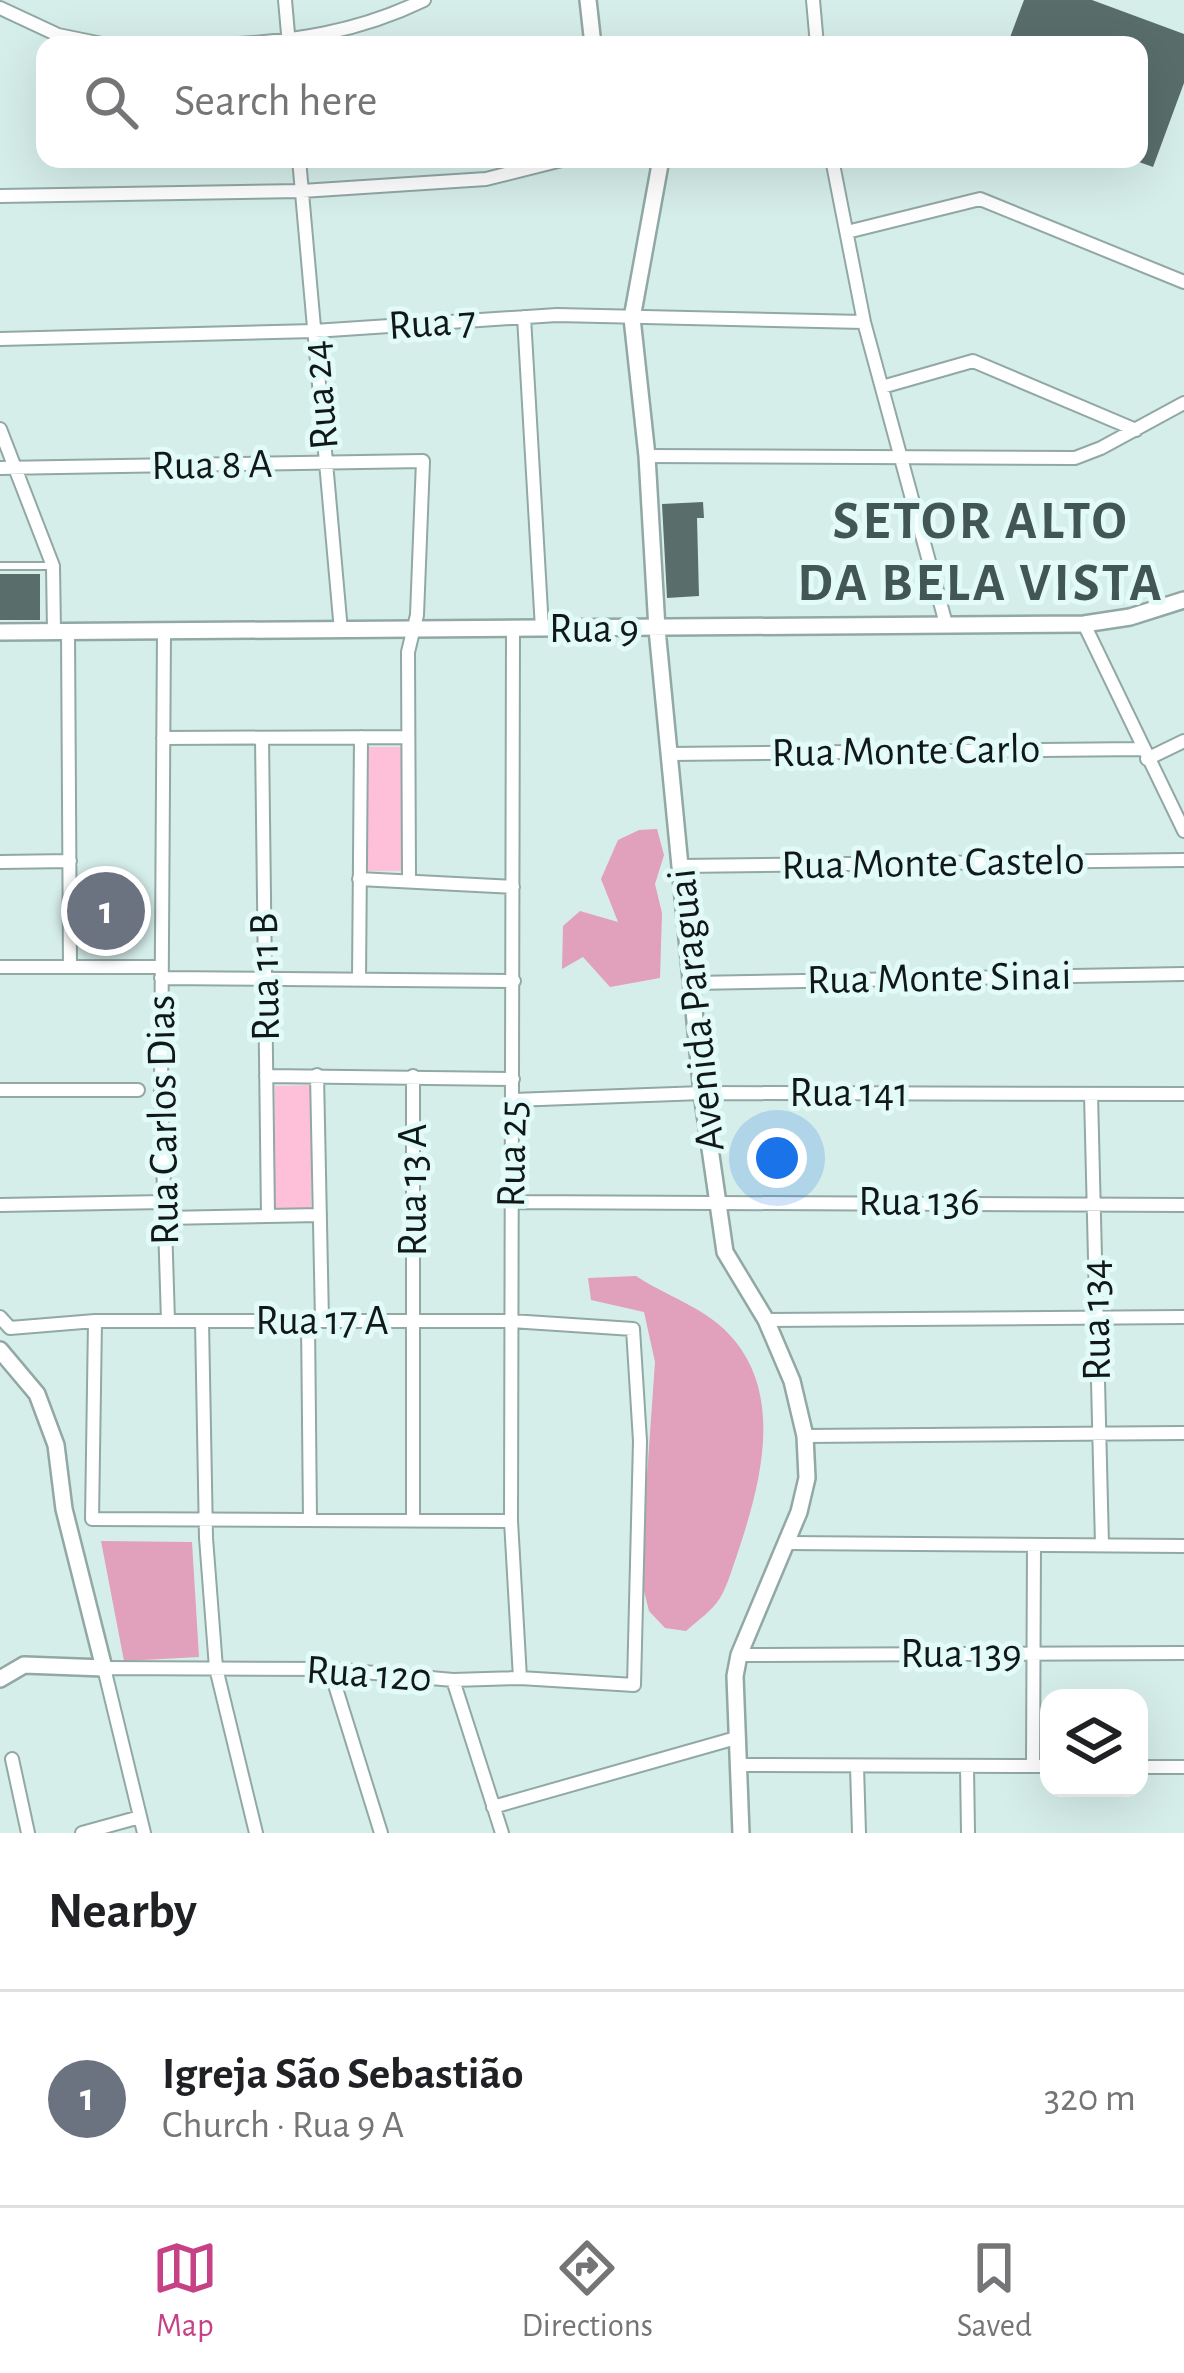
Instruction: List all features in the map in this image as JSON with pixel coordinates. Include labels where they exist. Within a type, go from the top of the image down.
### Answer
[{"type":"street","points":[[285,0],[288,36]]},
{"type":"street","points":[[323,36],[377,23],[424,0]]},
{"type":"street","points":[[588,0],[592,36]]},
{"type":"street","points":[[813,0],[816,36]]},
{"type":"street","points":[[1,11],[67,36]]},
{"type":"street","name":"Rua 24","points":[[300,168],[341,631]]},
{"type":"street","points":[[0,196],[302,191],[486,179],[530,168]]},
{"type":"street","name":"Avenida Paraguai","points":[[659,168],[632,318],[647,456],[656,629],[702,1093],[725,1252],[766,1320],[792,1381],[805,1436],[806,1478],[800,1512],[739,1654],[735,1676],[741,1833]]},
{"type":"street","points":[[834,168],[864,322],[946,624]]},
{"type":"street","points":[[847,232],[980,199],[1184,282]]},
{"type":"street","points":[[524,317],[542,629]]},
{"type":"street","name":"Rua 7","points":[[0,339],[314,331],[524,317],[864,322]]},
{"type":"street","points":[[882,387],[973,361],[1136,430]]},
{"type":"street","points":[[647,456],[1076,458],[1184,403]]},
{"type":"street","points":[[0,429],[53,566],[61,632],[70,967]]},
{"type":"street","name":"Rua 8 A","points":[[0,468],[423,461],[413,632]]},
{"type":"street","name":"Rua 9","points":[[0,632],[1084,624],[1130,617],[1184,599]]},
{"type":"street","points":[[1084,624],[1184,831]]},
{"type":"street","name":"Rua 25","points":[[513,629],[511,1521],[520,1678]]},
{"type":"street","name":"Rua Carlos Dias","points":[[164,631],[161,972],[167,1322]]},
{"type":"street","points":[[409,878],[408,652],[413,632]]},
{"type":"street","points":[[359,980],[361,737]]},
{"type":"street","points":[[163,738],[408,737]]},
{"type":"street","name":"Rua 11 B","points":[[262,738],[268,1216]]},
{"type":"street","name":"Rua Monte Carlo","points":[[669,754],[1144,754],[1184,741]]},
{"type":"street","name":"Rua Monte Castelo","points":[[681,866],[1184,860]]},
{"type":"street","points":[[0,862],[70,861]]},
{"type":"street","points":[[359,879],[513,887]]},
{"type":"street","points":[[0,967],[265,979],[514,981]]},
{"type":"street","name":"Rua Monte Sinai","points":[[693,983],[1184,974]]},
{"type":"street","points":[[266,1076],[513,1078]]},
{"type":"street","points":[[310,1520],[320,1215],[317,1076]]},
{"type":"street","name":"Rua 13 A","points":[[412,1076],[412,1521]]},
{"type":"street","points":[[0,1090],[138,1090]]},
{"type":"street","name":"Rua 141","points":[[513,1100],[702,1093],[1184,1094]]},
{"type":"street","name":"Rua 134","points":[[1090,1094],[1102,1545]]},
{"type":"street","points":[[0,1205],[164,1202]]},
{"type":"street","name":"Rua 136","points":[[511,1202],[1184,1205]]},
{"type":"street","points":[[164,1218],[320,1215]]},
{"type":"street","points":[[766,1320],[1184,1317]]},
{"type":"street","name":"Rua 17 A","points":[[5,1323],[511,1321],[633,1329],[640,1441],[634,1685]]},
{"type":"street","points":[[94,1322],[92,1519],[511,1521]]},
{"type":"street","points":[[202,1322],[205,1519],[216,1668],[256,1833]]},
{"type":"street","points":[[0,1350],[37,1394],[56,1445],[64,1509],[144,1833]]},
{"type":"street","points":[[805,1436],[1184,1433]]},
{"type":"street","points":[[786,1543],[1184,1546]]},
{"type":"street","points":[[1033,1766],[1034,1545]]},
{"type":"street","name":"Rua 139","points":[[739,1654],[1184,1654]]},
{"type":"street","points":[[0,1679],[24,1665],[104,1668]]},
{"type":"street","name":"Rua 120","points":[[104,1668],[330,1669],[453,1680],[520,1678],[634,1685]]},
{"type":"street","points":[[330,1669],[381,1833]]},
{"type":"street","points":[[453,1680],[502,1833]]},
{"type":"street","points":[[493,1807],[736,1738]]},
{"type":"street","points":[[12,1759],[28,1833]]},
{"type":"street","points":[[738,1765],[1040,1766]]},
{"type":"street","points":[[857,1766],[859,1833]]},
{"type":"street","points":[[967,1766],[968,1833]]},
{"type":"street","points":[[1148,1767],[1184,1767]]},
{"type":"street","points":[[82,1833],[140,1817]]},
{"type":"lane","points":[[0,566],[53,566]]},
{"type":"shaded area","points":[[367,747],[402,747],[402,871],[367,871]]},
{"type":"shaded area","points":[[657,829],[664,855],[655,884],[662,913],[660,978],[610,987],[583,957],[562,969],[563,926],[580,911],[618,922],[601,879],[618,840],[639,830]]},
{"type":"shaded area","points":[[311,1085],[311,1208],[275,1209],[275,1086]]},
{"type":"shaded area","points":[[636,1276],[719,1324],[741,1349],[761,1398],[762,1451],[745,1531],[720,1598],[686,1631],[665,1628],[649,1611],[640,1575],[655,1362],[644,1312],[591,1300],[588,1278]]},
{"type":"shaded area","points":[[101,1541],[192,1542],[199,1657],[124,1661]]},
{"type":"building","points":[[1024,0],[1092,0],[1184,34],[1184,83],[1153,167],[1148,165],[1148,36],[1010,36]]},
{"type":"building","points":[[703,502],[704,518],[697,518],[699,596],[667,598],[662,504]]},
{"type":"building","points":[[0,574],[40,574],[40,620],[0,620]]},
{"type":"building","points":[[85,877],[126,877],[128,944],[85,947]]},
{"type":"place","name":"Igreja São Sebastião","points":[[106,911]]},
{"type":"district","name":"SETOR ALTO DA BELA VISTA","points":[[981,553]]}]
